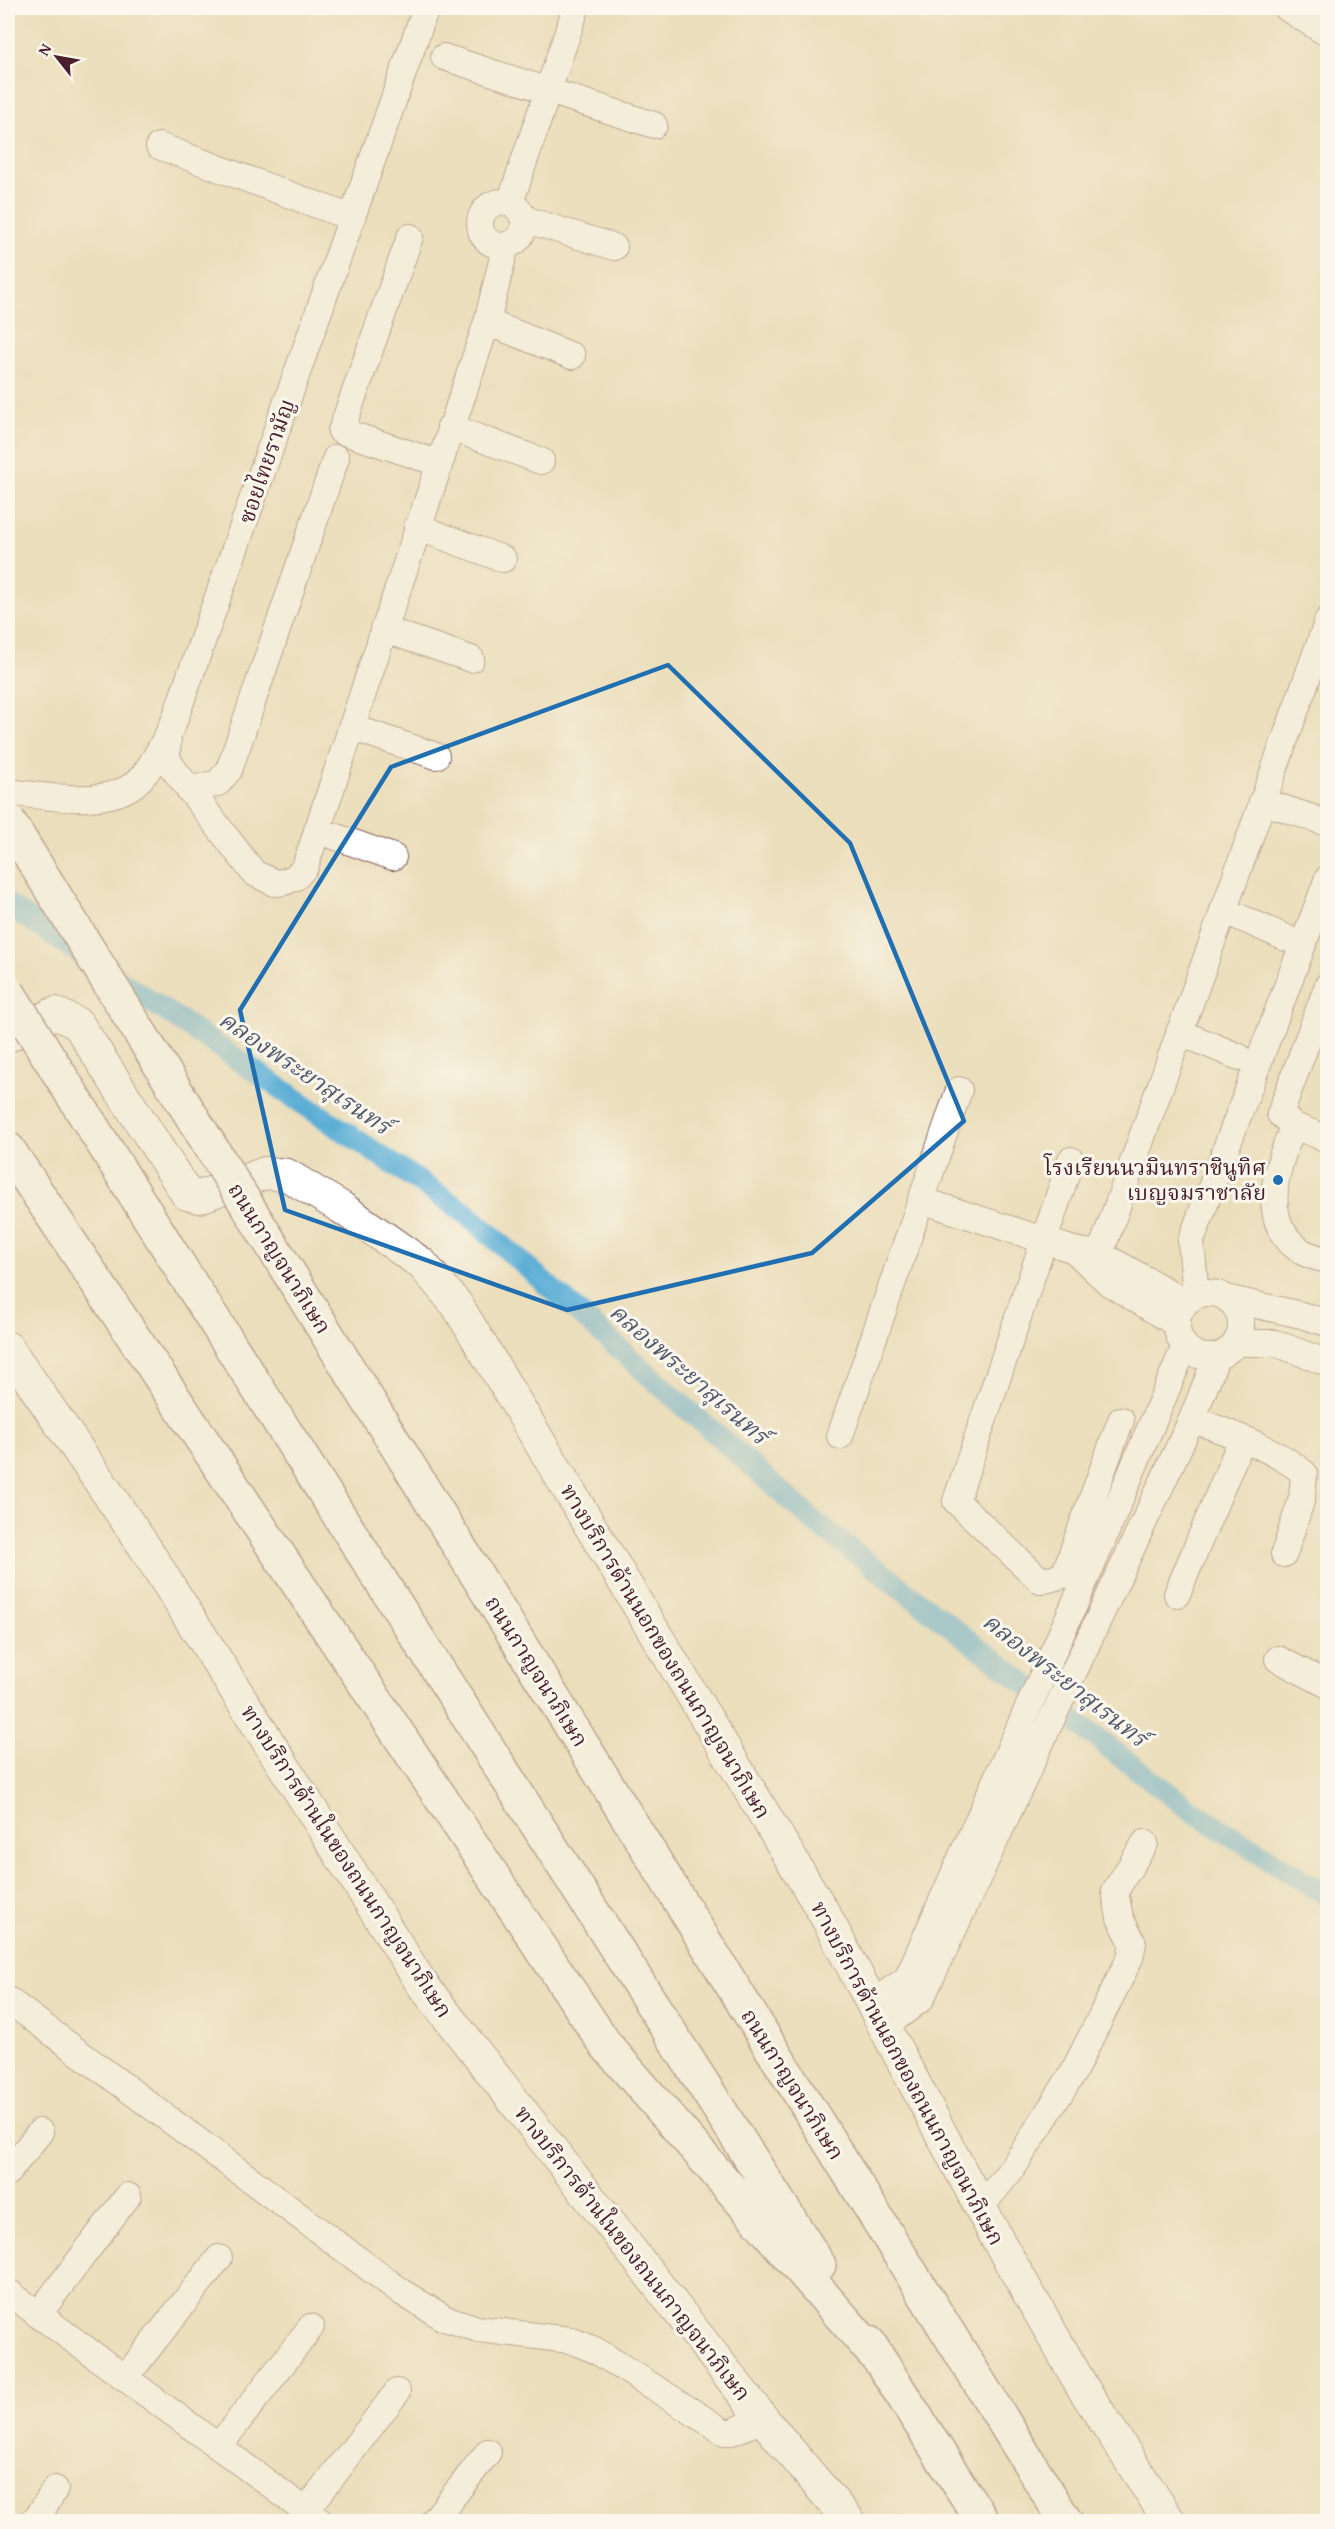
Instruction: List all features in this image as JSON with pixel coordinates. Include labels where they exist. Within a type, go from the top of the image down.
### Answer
[{"type":"highway","name":"ถนนกาญจนาภิเษก","points":[[8,820],[1066,2522]]},
{"type":"highway","points":[[8,992],[187,1278],[983,2522]]},
{"type":"highway","points":[[8,1149],[605,2044],[880,2361]]},
{"type":"main road","name":"ทางบริการด้านนอกของถนนกาญจนาภิเษก","points":[[8,1036],[55,1013],[78,1024],[187,1194],[199,1197],[265,1173],[287,1175],[342,1208],[422,1264],[457,1305],[825,1915],[980,2208],[1083,2388],[1170,2522]]},
{"type":"main road","name":"ทางบริการด้านในของถนนกาญจนาภิเษก","points":[[8,1348],[144,1546],[422,1984],[763,2419],[850,2522]]},
{"type":"street","name":"ซอยไทยรามัญ","points":[[8,792],[59,798],[108,796],[123,791],[139,780],[168,734],[426,8]]},
{"type":"street","points":[[576,8],[550,90],[517,211],[524,226],[518,239],[506,245],[492,243],[486,238],[481,225],[484,212],[489,207],[503,202],[517,211],[614,247]]},
{"type":"street","points":[[1287,8],[1328,34]]},
{"type":"street","points":[[444,57],[654,125]]},
{"type":"street","points":[[159,146],[352,218]]},
{"type":"street","points":[[410,237],[341,431],[438,463]]},
{"type":"street","points":[[168,734],[167,758],[254,873],[275,883],[296,877],[305,867],[450,426],[487,322],[506,245]]},
{"type":"street","points":[[487,322],[572,356]]},
{"type":"street","points":[[450,426],[540,460]]},
{"type":"street","points":[[189,790],[218,783],[229,770],[336,458]]},
{"type":"street","points":[[417,527],[503,559]]},
{"type":"street","points":[[1100,1254],[1262,801],[1318,675],[1328,620]]},
{"type":"street","points":[[383,629],[471,659]]},
{"type":"street","points":[[351,727],[436,756]]},
{"type":"street","points":[[1262,801],[1327,823]]},
{"type":"street","points":[[317,830],[393,857]]},
{"type":"street","points":[[986,1833],[994,1785],[1095,1558],[1186,1317],[1191,1241],[1328,878]]},
{"type":"street","points":[[1223,910],[1286,938]]},
{"type":"street","points":[[1328,985],[1321,1020],[1280,1114],[1294,1126],[1328,1139]]},
{"type":"street","points":[[1179,1032],[1239,1058]]},
{"type":"street","points":[[840,1436],[959,1090]]},
{"type":"street","points":[[1294,1126],[1281,1153],[1273,1195],[1278,1219],[1287,1240],[1303,1253],[1328,1260]]},
{"type":"street","points":[[1071,1160],[956,1501],[1041,1581],[1064,1575],[1121,1420]]},
{"type":"street","points":[[921,1200],[1074,1250],[1100,1254],[1186,1317],[1200,1355],[1275,1343],[1328,1363]]},
{"type":"street","points":[[1074,1250],[1108,1282],[1186,1317]]},
{"type":"street","points":[[1186,1317],[1214,1292],[1230,1299],[1328,1323]]},
{"type":"street","points":[[878,2015],[907,1979],[986,1833],[1016,1799],[1104,1602],[1192,1419],[1227,1349],[1240,1334],[1241,1315],[1230,1299]]},
{"type":"street","points":[[1192,1419],[1242,1439],[1292,1463],[1304,1473],[1302,1498],[1284,1554]]},
{"type":"street","points":[[1177,1594],[1242,1439]]},
{"type":"street","points":[[1095,1558],[1121,1570]]},
{"type":"street","points":[[1278,1659],[1328,1685]]},
{"type":"street","points":[[980,2208],[1014,2166],[1073,2073],[1130,1958],[1133,1943],[1120,1918],[1115,1892],[1145,1843]]},
{"type":"street","points":[[8,2000],[403,2293],[444,2318],[478,2329],[570,2340],[596,2350],[724,2432],[732,2432],[763,2419]]},
{"type":"street","points":[[8,2172],[40,2132]]},
{"type":"street","points":[[38,2315],[128,2196]]},
{"type":"street","points":[[125,2378],[219,2258]]},
{"type":"street","points":[[8,2292],[313,2516],[397,2392]]},
{"type":"street","points":[[219,2446],[311,2328]]},
{"type":"street","points":[[433,2522],[488,2452]]},
{"type":"street","points":[[32,2522],[55,2489]]},
{"type":"highlighted area","points":[[668,665],[850,843],[964,1121],[812,1253],[567,1310],[285,1210],[240,1010],[391,767]]},
{"type":"waterway","name":"คลองพระยาสุเรนทร์","points":[[8,905],[467,1214],[815,1522],[1189,1809],[1328,1896]]},
{"type":"place","name":"โรงเรียนนวมินทราชินูทิศ เบญจมราชาลัย","points":[[1278,1180]]}]
